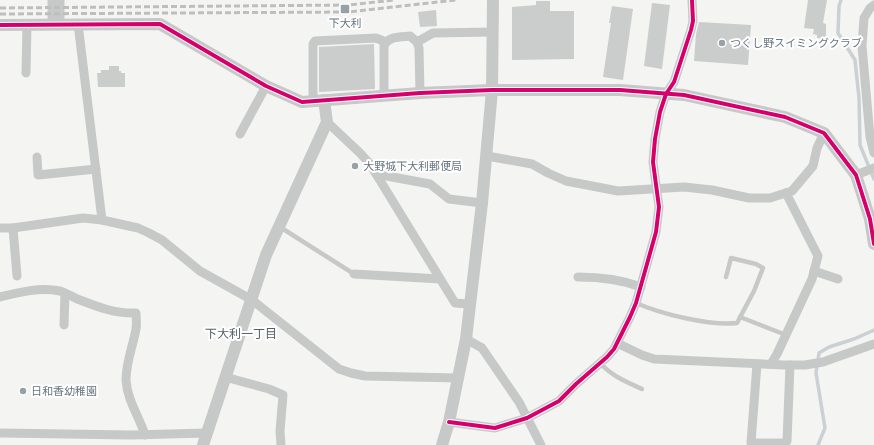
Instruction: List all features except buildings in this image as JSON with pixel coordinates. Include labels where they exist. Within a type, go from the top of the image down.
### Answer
[{"type":"street","points":[[52,0],[56,24]]},
{"type":"street","points":[[56,24],[60,0]]},
{"type":"street","points":[[442,445],[459,378],[466,339],[482,203],[492,90],[493,0]]},
{"type":"street","points":[[449,422],[495,428],[527,418],[559,401],[607,357],[616,344],[636,303],[656,232],[659,207],[653,162],[655,139],[660,112],[666,94],[674,82],[691,30],[693,21],[692,0]]},
{"type":"street","points":[[874,6],[870,8],[864,18],[862,46],[870,137],[874,153]]},
{"type":"street","points":[[78,24],[102,220]]},
{"type":"street","points":[[0,25],[160,24],[266,86],[302,102],[420,93],[492,90],[620,90],[684,95],[785,117],[824,133],[856,175],[870,220],[874,244]]},
{"type":"street","points":[[26,73],[27,25]]},
{"type":"street","points":[[417,42],[433,33],[493,32]]},
{"type":"street","points":[[384,96],[383,51],[386,42],[391,38],[410,36],[417,42],[419,48],[420,93]]},
{"type":"street","points":[[386,42],[376,38],[315,41],[313,44],[318,101],[327,122],[360,153],[376,174],[455,303],[470,304]]},
{"type":"street","points":[[240,134],[266,86]]},
{"type":"street","points":[[0,432],[145,434],[205,439],[266,255],[327,122]]},
{"type":"street","points":[[487,156],[532,164],[548,173],[566,180],[618,191],[684,186],[749,198],[770,198],[792,191],[813,166],[817,148],[824,133]]},
{"type":"street","points":[[37,157],[38,175],[96,169]]},
{"type":"street","points":[[856,175],[874,168]]},
{"type":"street","points":[[376,174],[430,184],[449,199],[482,203]]},
{"type":"street","points":[[771,364],[812,279],[818,256],[786,193]]},
{"type":"street","points":[[0,228],[13,228],[83,218],[102,220],[138,228],[162,240],[200,271],[252,300],[339,369],[365,376],[459,378]]},
{"type":"street","points":[[13,228],[17,276]]},
{"type":"street","points":[[814,271],[838,279]]},
{"type":"street","points":[[354,274],[440,279]]},
{"type":"street","points":[[578,277],[600,277],[629,282],[641,287]]},
{"type":"street","points":[[0,297],[34,289],[62,291],[105,309],[124,314],[136,313],[136,328],[127,366],[126,380],[129,398],[141,421],[145,434]]},
{"type":"street","points":[[64,325],[65,293]]},
{"type":"street","points":[[466,339],[482,348],[519,402],[541,445]]},
{"type":"street","points":[[616,344],[654,359],[790,365],[805,365],[823,362],[874,344]]},
{"type":"street","points":[[757,364],[751,443],[785,443],[787,441],[790,365]]},
{"type":"street","points":[[225,377],[269,389],[283,396],[280,432],[281,445]]},
{"type":"lane","points":[[279,226],[354,274]]},
{"type":"lane","points":[[636,303],[649,308],[709,322],[737,323],[754,291],[763,268],[756,264],[731,258],[726,277]]},
{"type":"lane","points":[[740,317],[786,335]]},
{"type":"lane","points":[[600,363],[616,377],[642,389]]},
{"type":"waterway","points":[[841,0],[839,6],[838,33],[855,60],[859,98],[860,145],[874,179]]},
{"type":"waterway","points":[[818,445],[825,428],[816,373],[819,353],[829,347],[854,339],[874,330]]},
{"type":"railway","points":[[0,8],[349,5],[394,0]]},
{"type":"railway","points":[[0,14],[349,12],[456,0]]},
{"type":"cycle path","points":[[449,422],[495,428],[527,418],[559,401],[614,349],[636,303],[656,232],[659,207],[653,162],[655,139],[660,112],[666,94],[674,82],[691,30],[693,21],[692,0]]},
{"type":"cycle path","points":[[0,25],[160,24],[266,86],[302,102],[420,93],[492,90],[620,90],[684,95],[785,117],[824,133],[856,175],[870,219],[874,244]]},
{"type":"place","name":"下大利","points":[[345,9]]},
{"type":"place","name":"つくし野スイミングクラブ","points":[[722,43]]},
{"type":"place","name":"大野城下大利郵便局","points":[[355,166]]},
{"type":"place","name":"日和香幼稚園","points":[[23,391]]},
{"type":"district","name":"下大利一丁目","points":[[241,334]]}]
